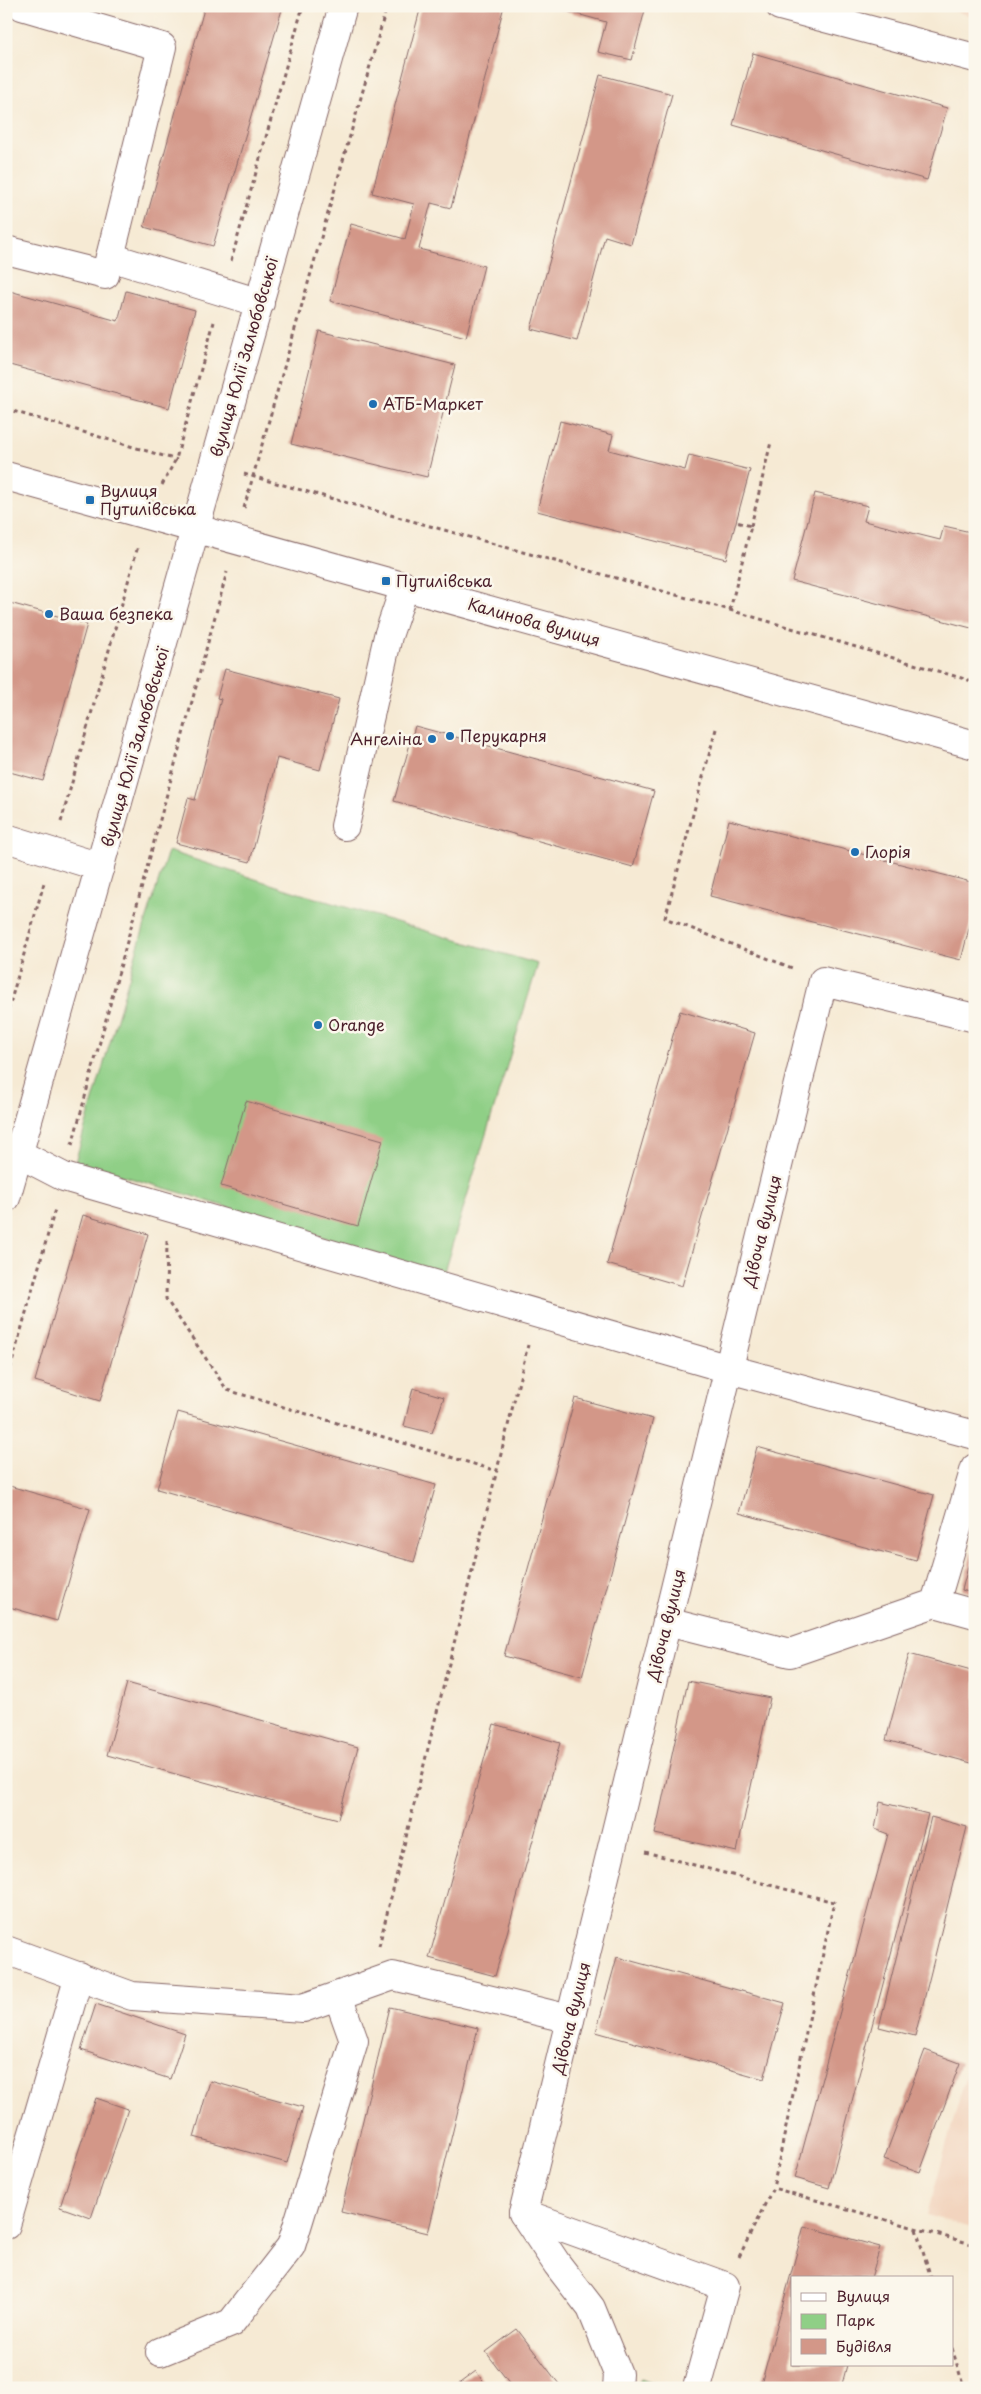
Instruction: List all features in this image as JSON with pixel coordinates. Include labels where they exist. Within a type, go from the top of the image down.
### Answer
[{"type":"street","points":[[6,250],[104,275],[162,47],[22,6]]},
{"type":"street","name":"вулиця Юлії Залюбовської","points":[[6,1198],[13,1151],[100,867],[342,6]]},
{"type":"street","points":[[780,6],[975,58]]},
{"type":"street","points":[[110,257],[260,303]]},
{"type":"street","name":"Калинова вулиця","points":[[6,476],[975,745]]},
{"type":"street","points":[[345,826],[388,636],[404,586]]},
{"type":"street","points":[[6,838],[100,867]]},
{"type":"street","points":[[823,981],[975,1018]]},
{"type":"street","name":"Дівоча вулиця","points":[[523,2213],[823,981]]},
{"type":"street","points":[[13,1151],[64,1177],[168,1208],[729,1369],[975,1435]]},
{"type":"street","points":[[935,1602],[975,1468]]},
{"type":"street","points":[[667,1622],[790,1653],[935,1602],[975,1614]]},
{"type":"street","points":[[6,1950],[132,1996],[303,2008],[393,1976],[570,2019]]},
{"type":"street","points":[[6,2225],[79,1976]]},
{"type":"street","points":[[160,2352],[231,2323],[291,2246],[354,2041],[338,1996]]},
{"type":"street","points":[[523,2213],[725,2286],[697,2388]]},
{"type":"street","points":[[523,2213],[557,2264],[592,2308],[618,2374],[617,2388]]},
{"type":"path","points":[[6,408],[176,459],[303,6]]},
{"type":"path","points":[[387,6],[253,475],[730,610],[975,682]]},
{"type":"path","points":[[730,610],[770,442]]},
{"type":"path","points":[[736,522],[751,526]]},
{"type":"path","points":[[6,1384],[64,1177],[236,539]]},
{"type":"path","points":[[6,1018],[133,564]]},
{"type":"path","points":[[716,729],[665,918],[823,981]]},
{"type":"path","points":[[168,1208],[166,1299],[228,1390],[497,1471]]},
{"type":"path","points":[[370,1984],[536,1313]]},
{"type":"path","points":[[613,1844],[834,1902],[773,2188],[725,2286]]},
{"type":"path","points":[[773,2188],[975,2245]]},
{"type":"path","points":[[916,2228],[930,2276]]},
{"type":"path","points":[[954,2355],[964,2388]]},
{"type":"shaded area","points":[[936,6],[975,6],[975,17]]},
{"type":"shaded area","points":[[975,2042],[975,2229],[927,2215]]},
{"type":"green space","name":"Orange","points":[[168,851],[305,895],[538,964],[443,1275],[185,1194],[75,1162]]},
{"type":"green space","points":[[641,2378],[667,2388],[638,2388]]},
{"type":"building","points":[[194,6],[283,6],[213,246],[144,227],[204,9]]},
{"type":"building","points":[[421,6],[504,6],[451,208],[431,203],[419,249],[484,266],[466,337],[330,301],[351,224],[405,239],[414,204],[372,193]]},
{"type":"building","points":[[548,6],[646,6],[632,60],[598,52],[606,22]]},
{"type":"building","points":[[753,53],[947,108],[927,180],[733,125]]},
{"type":"building","points":[[600,75],[672,94],[631,244],[605,236],[577,341],[531,329]]},
{"type":"building","points":[[6,290],[118,321],[126,291],[195,310],[169,408],[6,364]]},
{"type":"building","name":"АТБ-Маркет","points":[[319,331],[455,365],[427,477],[291,444]]},
{"type":"building","points":[[560,421],[613,435],[609,450],[685,470],[689,455],[750,470],[726,559],[537,511]]},
{"type":"building","points":[[815,493],[868,506],[864,521],[940,540],[944,526],[975,533],[975,629],[792,581]]},
{"type":"building","points":[[6,602],[87,624],[43,781],[6,771]]},
{"type":"building","points":[[225,669],[339,699],[320,770],[277,758],[250,862],[176,843],[188,798],[195,800],[221,699],[217,698]]},
{"type":"building","points":[[415,726],[654,791],[633,867],[394,801]]},
{"type":"building","points":[[729,820],[975,883],[975,905],[961,960],[710,896]]},
{"type":"building","points":[[680,1011],[755,1033],[682,1286],[607,1264]]},
{"type":"building","points":[[246,1101],[383,1140],[358,1226],[221,1186]]},
{"type":"building","points":[[83,1215],[148,1234],[100,1401],[35,1381]]},
{"type":"building","points":[[413,1388],[444,1397],[432,1433],[404,1426]]},
{"type":"building","points":[[575,1398],[653,1419],[582,1677],[504,1656]]},
{"type":"building","points":[[178,1412],[436,1485],[414,1562],[157,1489]]},
{"type":"building","points":[[757,1447],[934,1495],[916,1561],[739,1513]]},
{"type":"building","points":[[6,1485],[90,1509],[57,1621],[6,1606]]},
{"type":"building","points":[[975,1544],[975,1594],[962,1590]]},
{"type":"building","points":[[909,1654],[975,1672],[975,1764],[886,1740]]},
{"type":"building","points":[[688,1681],[770,1698],[737,1852],[655,1834]]},
{"type":"building","points":[[127,1683],[358,1747],[338,1819],[107,1755]]},
{"type":"building","points":[[6,1720],[12,1721],[7,1738],[6,1738]]},
{"type":"building","points":[[494,1724],[560,1743],[495,1976],[429,1958]]},
{"type":"building","points":[[880,1802],[928,1814],[829,2188],[795,2178],[888,1834],[875,1829]]},
{"type":"building","points":[[931,1817],[967,1827],[915,2036],[879,2027]]},
{"type":"building","points":[[617,1957],[785,2003],[764,2079],[596,2032]]},
{"type":"building","points":[[96,2004],[185,2034],[170,2079],[81,2050]]},
{"type":"building","points":[[390,2007],[478,2028],[428,2233],[341,2212]]},
{"type":"building","points":[[925,2050],[960,2063],[920,2172],[884,2159]]},
{"type":"building","points":[[210,2081],[303,2107],[287,2163],[194,2137]]},
{"type":"building","points":[[96,2098],[128,2109],[91,2218],[60,2207]]},
{"type":"building","points":[[804,2226],[880,2247],[872,2276],[791,2276],[791,2366],[847,2366],[841,2388],[760,2388]]},
{"type":"building","points":[[517,2329],[559,2384],[554,2388],[513,2388],[486,2352]]},
{"type":"building","points":[[476,2371],[487,2388],[453,2388]]},
{"type":"place","name":"АТБ-Маркет","points":[[373,404]]},
{"type":"place","name":"Вулиця Путилівська","points":[[90,500]]},
{"type":"place","name":"Путилівська","points":[[386,581]]},
{"type":"place","name":"Ваша безпека","points":[[49,614]]},
{"type":"place","name":"Перукарня","points":[[450,736]]},
{"type":"place","name":"Ангеліна","points":[[432,739]]},
{"type":"place","name":"Глорія","points":[[855,852]]},
{"type":"place","name":"Orange","points":[[318,1025]]}]
